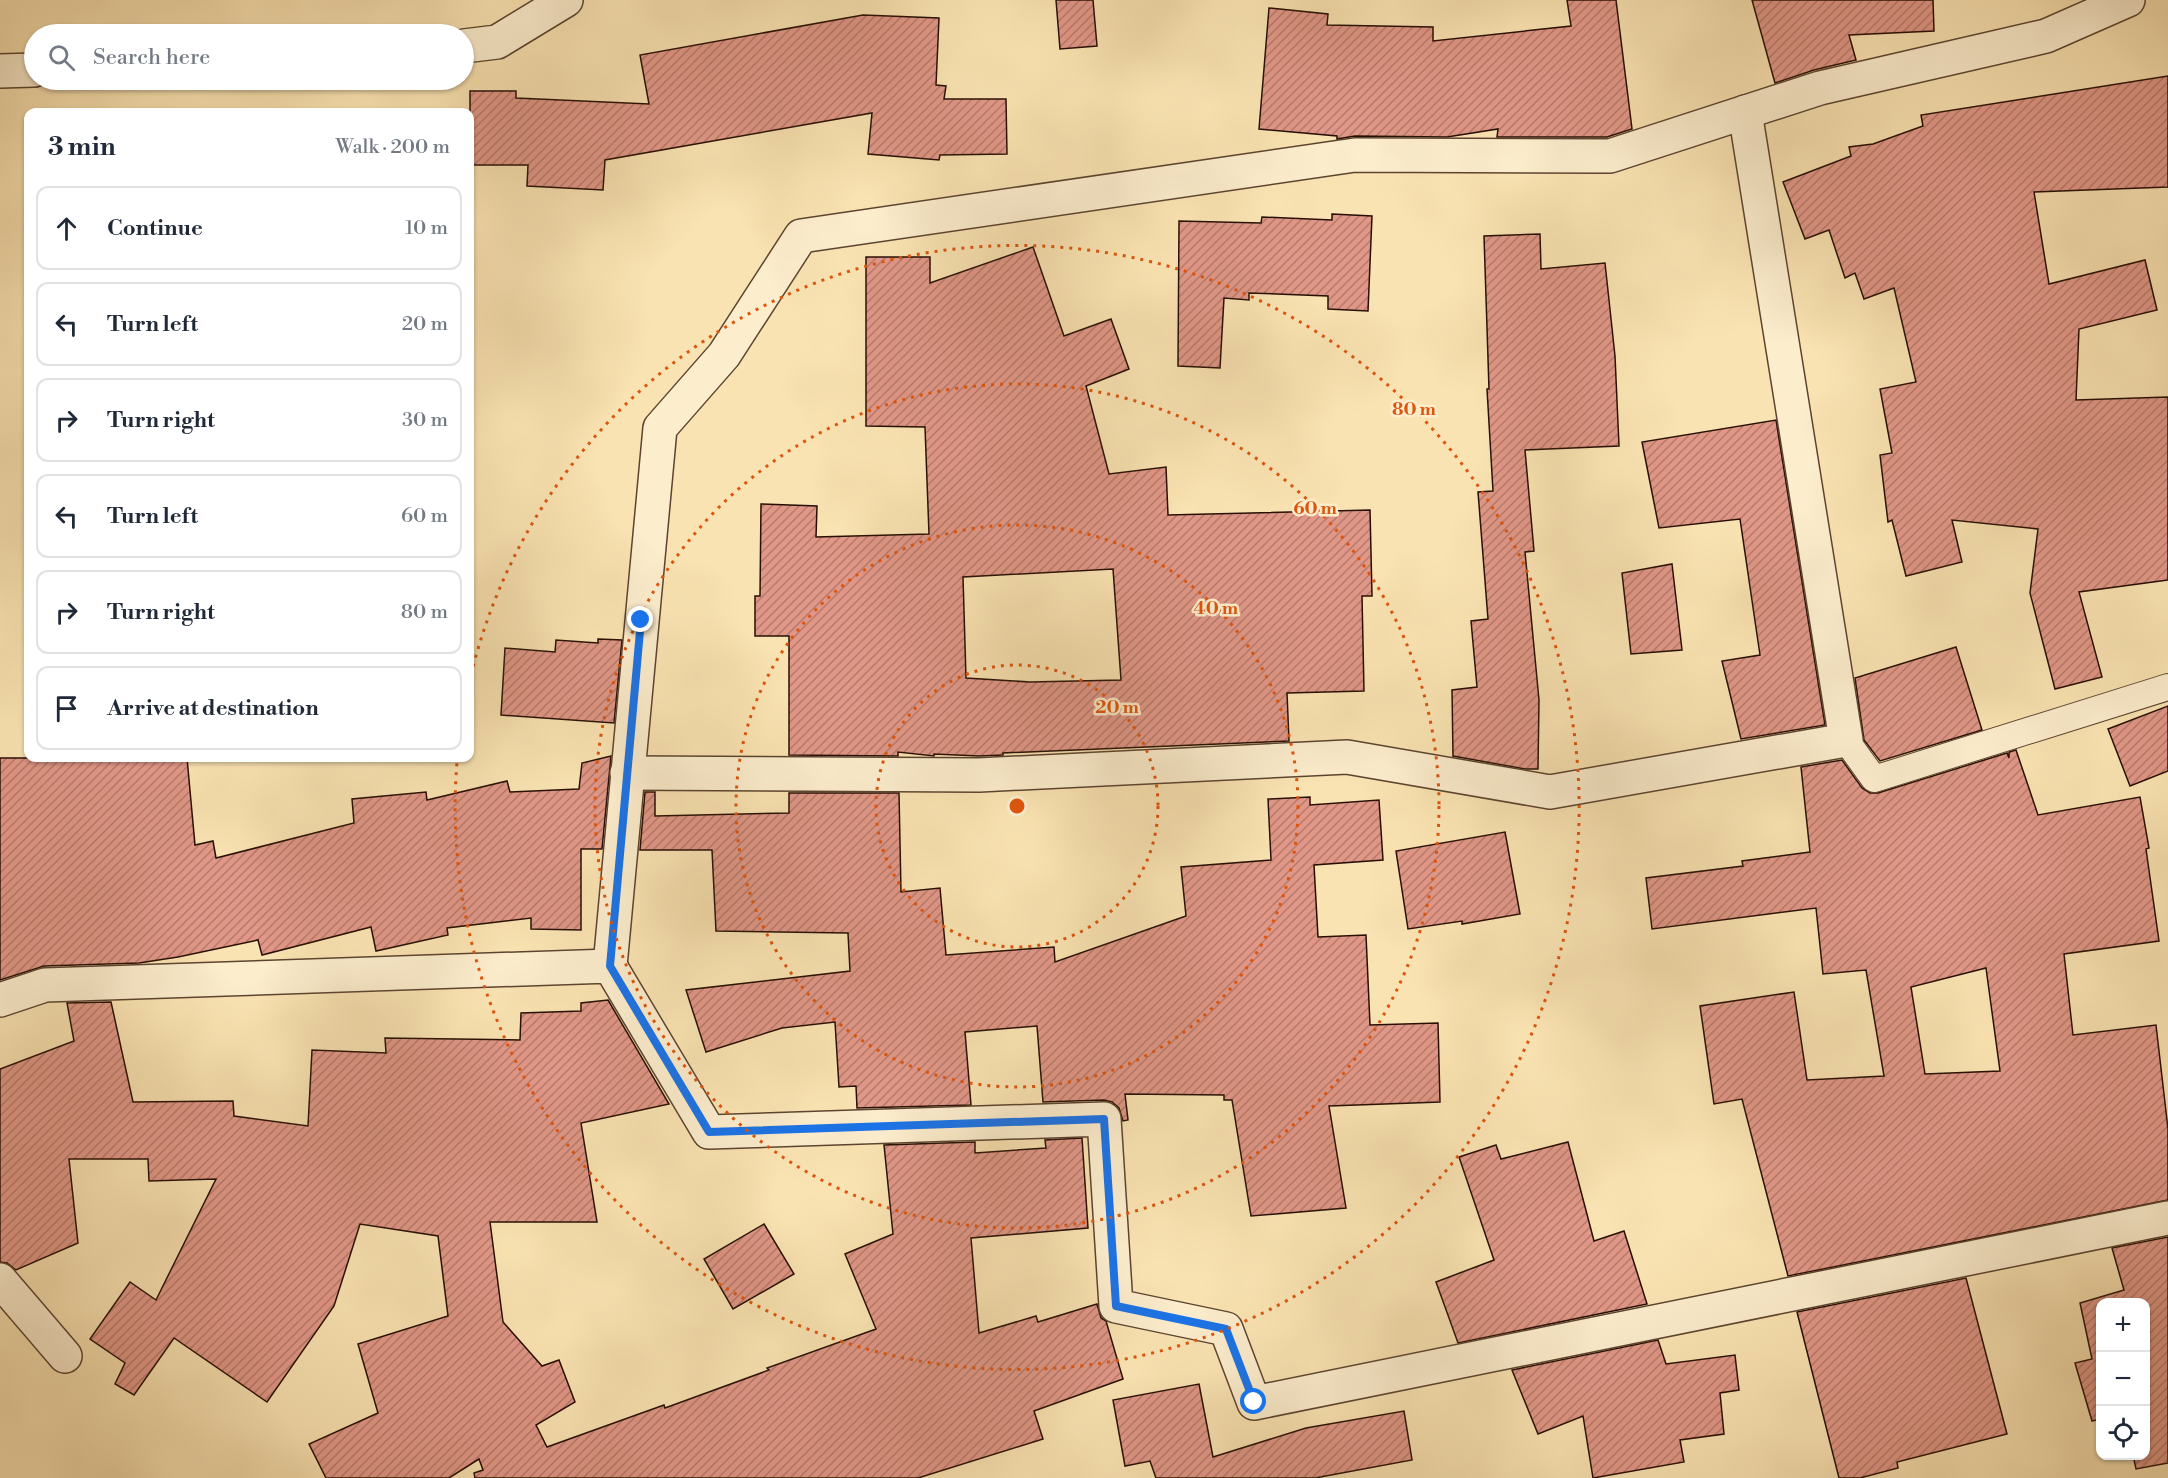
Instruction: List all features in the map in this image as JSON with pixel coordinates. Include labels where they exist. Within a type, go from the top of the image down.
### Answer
[{"type":"street","points":[[474,45],[497,42],[566,0]]},
{"type":"street","points":[[2128,0],[2046,36],[1820,88],[1610,156],[1355,155],[801,236],[724,355],[660,428],[610,966],[709,1132],[1104,1119],[1116,1306],[1226,1329],[1254,1402],[2168,1218]]},
{"type":"street","points":[[0,71],[24,70]]},
{"type":"street","points":[[627,773],[979,775],[1347,758],[1550,792],[1846,740],[1745,112]]},
{"type":"street","points":[[0,1000],[45,985],[610,966]]},
{"type":"street","points":[[0,1280],[65,1356]]},
{"type":"lane","points":[[1846,740],[1874,779],[2168,687]]},
{"type":"building","points":[[1056,0],[1093,0],[1097,46],[1060,49]]},
{"type":"building","points":[[1567,0],[1616,0],[1632,129],[1607,137],[1497,137],[1498,129],[1447,137],[1355,136],[1337,139],[1337,136],[1259,129],[1269,8],[1328,14],[1327,25],[1433,27],[1433,41],[1571,26]]},
{"type":"building","points":[[1752,0],[1933,0],[1934,31],[1849,35],[1856,60],[1814,70],[1775,83]]},
{"type":"building","points":[[863,15],[939,18],[936,85],[946,86],[944,99],[1006,99],[1007,154],[940,155],[939,160],[868,154],[872,113],[605,160],[603,190],[527,186],[528,165],[474,165],[474,108],[470,108],[470,91],[516,91],[516,98],[649,104],[640,55]]},
{"type":"building","points":[[2168,76],[2168,187],[2034,192],[2049,284],[2145,260],[2157,310],[2079,329],[2076,400],[2168,397],[2168,580],[2079,592],[2102,677],[2055,689],[2030,593],[2038,529],[1952,520],[1962,562],[1906,576],[1892,520],[1888,522],[1880,455],[1892,453],[1880,389],[1916,382],[1894,288],[1864,299],[1855,273],[1845,278],[1829,230],[1805,239],[1783,182],[1851,156],[1849,147],[1873,144],[1923,126],[1921,115]]},
{"type":"building","points":[[1332,214],[1372,216],[1368,311],[1328,309],[1328,296],[1249,293],[1249,300],[1224,298],[1220,368],[1178,366],[1179,221],[1261,223],[1262,217],[1332,220]]},
{"type":"building","points":[[1540,234],[1541,269],[1605,263],[1615,356],[1619,446],[1525,450],[1534,551],[1525,552],[1539,700],[1538,769],[1525,769],[1453,756],[1452,690],[1477,687],[1471,621],[1488,619],[1478,492],[1493,491],[1487,389],[1489,389],[1484,236]]},
{"type":"building","points":[[1033,247],[1064,336],[1111,319],[1129,369],[1086,386],[1109,474],[1166,467],[1168,515],[1370,510],[1372,596],[1362,596],[1364,691],[1287,693],[1289,741],[1003,753],[1003,755],[979,756],[934,754],[934,756],[898,752],[898,756],[789,755],[789,636],[755,636],[755,596],[760,596],[761,504],[817,506],[816,537],[929,534],[925,427],[866,426],[866,257],[930,257],[930,283]],"holes":[[[1113,569],[1121,680],[1030,682],[966,678],[963,577]]]},
{"type":"building","points":[[1776,420],[1825,725],[1741,739],[1722,661],[1760,655],[1740,519],[1659,528],[1642,442]]},
{"type":"building","points":[[1672,564],[1682,650],[1631,654],[1622,573]]},
{"type":"building","points":[[598,639],[622,640],[614,723],[501,715],[505,648],[555,652],[556,640],[598,643]]},
{"type":"building","points":[[1956,647],[1982,730],[1880,761],[1864,740],[1855,678]]},
{"type":"building","points":[[2168,706],[2168,771],[2130,786],[2108,729]]},
{"type":"building","points":[[2016,750],[2038,815],[2140,797],[2149,848],[2146,849],[2159,941],[2064,954],[2073,1035],[2156,1025],[2168,1129],[2168,1200],[1788,1276],[1742,1099],[1714,1104],[1700,1006],[1794,992],[1807,1080],[1884,1076],[1866,970],[1823,974],[1816,908],[1652,929],[1646,878],[1743,866],[1742,861],[1810,852],[1801,767],[1842,760],[1862,788],[1870,793],[1878,793],[2007,753],[2009,758],[2009,752]],"holes":[[[1986,968],[2000,1071],[1925,1074],[1911,987]]]},
{"type":"building","points":[[611,756],[602,849],[581,849],[581,930],[531,929],[531,918],[447,928],[448,935],[376,951],[371,927],[262,955],[258,940],[139,963],[44,966],[0,980],[0,758],[24,758],[24,762],[187,762],[195,845],[213,841],[216,858],[354,823],[352,799],[426,792],[427,800],[507,781],[510,792],[579,789],[582,763]]},
{"type":"building","points":[[645,792],[655,792],[655,816],[789,813],[789,793],[899,793],[901,892],[940,888],[946,955],[1054,947],[1055,962],[1186,916],[1181,867],[1271,860],[1268,799],[1310,797],[1310,805],[1379,800],[1383,860],[1314,865],[1318,937],[1366,935],[1370,1025],[1438,1023],[1440,1102],[1329,1106],[1346,1208],[1251,1216],[1232,1100],[1224,1100],[1224,1095],[1125,1094],[1128,1120],[1123,1121],[1119,1108],[1112,1102],[1104,1100],[1043,1102],[1037,1026],[965,1032],[971,1105],[857,1108],[856,1086],[839,1087],[835,1022],[782,1028],[706,1052],[686,990],[850,971],[848,933],[716,931],[712,850],[640,850]]},
{"type":"building","points":[[1505,832],[1520,914],[1462,924],[1462,921],[1408,929],[1396,851]]},
{"type":"building","points":[[608,1000],[669,1104],[581,1123],[597,1222],[490,1222],[503,1322],[542,1366],[559,1360],[575,1402],[536,1425],[547,1447],[664,1405],[665,1408],[876,1329],[845,1254],[893,1234],[884,1145],[975,1142],[975,1153],[1046,1148],[1045,1140],[1082,1138],[1088,1228],[971,1238],[979,1333],[1036,1316],[1038,1322],[1097,1304],[1101,1318],[1106,1321],[1123,1379],[1034,1411],[1043,1439],[918,1478],[475,1478],[474,1473],[483,1470],[479,1459],[449,1478],[326,1478],[309,1444],[378,1413],[358,1344],[448,1316],[438,1236],[360,1224],[334,1306],[267,1402],[174,1338],[134,1395],[115,1384],[125,1363],[90,1339],[130,1282],[156,1300],[216,1179],[149,1181],[148,1159],[69,1159],[78,1243],[16,1270],[7,1263],[0,1262],[0,1069],[74,1041],[67,1003],[111,1002],[133,1102],[233,1101],[234,1116],[308,1126],[312,1050],[386,1053],[385,1038],[520,1040],[521,1013],[581,1011],[581,1003]]},
{"type":"building","points":[[1568,1142],[1594,1241],[1624,1231],[1647,1304],[1458,1343],[1436,1282],[1494,1260],[1459,1157],[1496,1145],[1501,1159]]},
{"type":"building","points":[[764,1224],[794,1274],[733,1309],[704,1259]]},
{"type":"building","points":[[2168,1237],[2168,1463],[2136,1469],[2134,1460],[2150,1460],[2150,1298],[2097,1298],[2124,1290],[2112,1248]]},
{"type":"building","points":[[1966,1278],[2007,1434],[1897,1462],[1898,1468],[1860,1478],[1839,1478],[1797,1312]]},
{"type":"building","points":[[2096,1298],[2096,1420],[2092,1421],[2075,1363],[2092,1359],[2080,1303]]},
{"type":"building","points":[[1658,1340],[1666,1364],[1735,1355],[1739,1390],[1720,1393],[1724,1434],[1680,1440],[1684,1462],[1593,1478],[1583,1416],[1538,1434],[1512,1370]]},
{"type":"building","points":[[1199,1384],[1213,1457],[1306,1428],[1404,1411],[1412,1460],[1315,1478],[1156,1478],[1150,1461],[1125,1466],[1113,1400]]},
{"type":"route","points":[[641,620],[610,966],[709,1132],[1104,1119],[1116,1306],[1226,1329],[1254,1402]]}]
